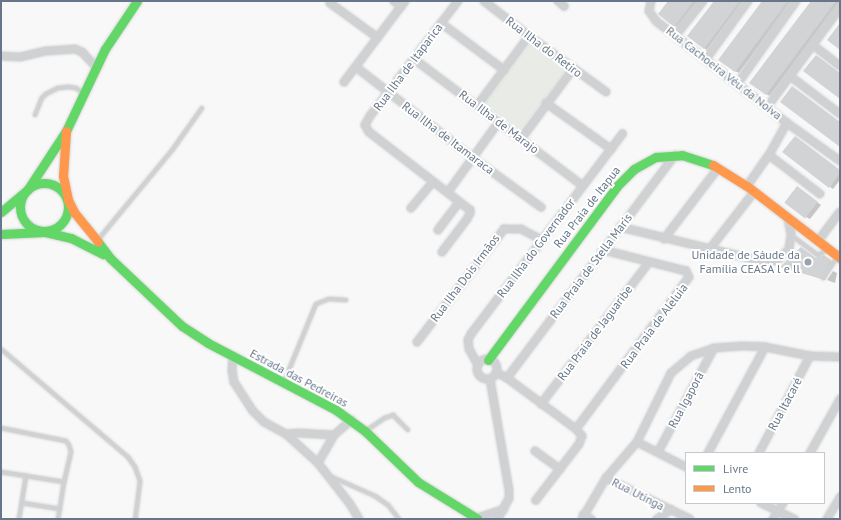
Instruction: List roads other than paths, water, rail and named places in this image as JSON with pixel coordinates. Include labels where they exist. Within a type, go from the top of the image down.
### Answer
[{"type":"street","points":[[45,232],[31,228],[21,216],[20,201],[66,131],[96,67],[137,1]]},
{"type":"street","points":[[344,82],[402,4],[394,1]]},
{"type":"street","name":"Rua Ilha de Itaparica","points":[[433,182],[371,134],[365,127],[366,122],[387,93],[458,1]]},
{"type":"street","name":"Rua Ilha do Retiro","points":[[484,1],[573,69],[606,92]]},
{"type":"street","name":"Rua Cachoeira Véu da Noiva","points":[[651,1],[649,6],[650,13],[656,21],[768,106],[787,123],[750,189],[709,250]]},
{"type":"street","points":[[676,35],[703,1]]},
{"type":"street","points":[[706,59],[748,1]]},
{"type":"street","points":[[738,83],[796,1]]},
{"type":"street","points":[[330,3],[378,38]]},
{"type":"street","points":[[768,106],[813,45],[839,13]]},
{"type":"street","points":[[441,23],[504,70]]},
{"type":"street","points":[[477,106],[529,36]]},
{"type":"street","points":[[813,45],[840,66]]},
{"type":"street","points":[[1,56],[20,57],[47,50],[75,49],[82,52],[96,67]]},
{"type":"street","name":"Rua Ilha de Marajo","points":[[414,59],[583,186]]},
{"type":"street","name":"Rua Ilha de Itamaraca","points":[[356,67],[387,93],[472,158],[541,207]]},
{"type":"street","points":[[521,139],[573,69]]},
{"type":"street","points":[[790,76],[840,114]]},
{"type":"street","points":[[546,104],[611,149]]},
{"type":"street","points":[[448,192],[498,123]]},
{"type":"street","points":[[787,123],[840,161]]},
{"type":"street","points":[[1,234],[45,232],[59,227],[64,222],[68,215],[68,200],[63,176],[66,131]]},
{"type":"street","name":"Rua Ilha do Governador","points":[[478,365],[469,350],[470,337],[622,134]]},
{"type":"street","name":"Rua Praia de Itapua","points":[[488,360],[612,192],[627,174],[656,157],[675,154],[692,157],[718,168],[750,189],[838,258]]},
{"type":"street","name":"Rua Praia de Stella Maris","points":[[507,378],[675,154]]},
{"type":"street","points":[[769,155],[820,194]]},
{"type":"street","points":[[664,239],[718,168]]},
{"type":"street","points":[[411,208],[433,182],[470,210],[469,216],[442,252]]},
{"type":"street","points":[[1,212],[28,188],[39,184],[51,184],[62,190],[68,200]]},
{"type":"street","name":"Estrada das Pedreiras","points":[[68,200],[74,212],[110,258],[182,326],[208,343],[284,382],[351,420],[365,431],[418,482],[477,519]]},
{"type":"street","points":[[438,230],[462,204]]},
{"type":"street","points":[[818,241],[840,212]]},
{"type":"street","points":[[620,227],[709,250],[769,263],[780,258],[789,249],[791,235],[788,218]]},
{"type":"street","name":"Rua Ilha Dois Irmãos","points":[[417,342],[504,229],[521,229],[542,240]]},
{"type":"street","name":"Estrada das Pedreiras","points":[[45,232],[71,238],[110,258]]},
{"type":"street","name":"Rua Praia de Aleluia","points":[[576,429],[689,279],[689,274],[686,271],[603,250]]},
{"type":"street","name":"Rua Praia de Jaguaribe","points":[[541,404],[648,262]]},
{"type":"street","points":[[586,518],[606,478],[637,442],[672,373],[691,356],[714,348],[742,346],[765,347],[810,356],[840,357]]},
{"type":"street","points":[[709,452],[765,347]]},
{"type":"street","name":"Rua Igaporã","points":[[658,452],[714,348]]},
{"type":"street","points":[[233,356],[232,370],[234,382],[252,410],[264,422],[286,434],[318,463],[350,504],[359,519]]},
{"type":"street","name":"Rua Itacaré","points":[[760,452],[810,356]]},
{"type":"street","points":[[488,360],[496,366],[496,372],[490,379],[483,378],[478,374],[478,365],[482,361],[488,360]]},
{"type":"street","points":[[496,372],[507,378],[582,435],[582,439],[536,500]]},
{"type":"street","points":[[490,379],[509,490],[509,498],[498,519]]},
{"type":"street","points":[[811,452],[840,399]]},
{"type":"street","points":[[318,463],[334,435],[351,420]]},
{"type":"street","points":[[286,434],[298,433],[334,435]]},
{"type":"street","points":[[637,442],[685,466]]},
{"type":"street","points":[[535,451],[560,469]]},
{"type":"street","name":"Rua Utinga","points":[[606,478],[690,519]]},
{"type":"street","points":[[828,519],[840,497]]},
{"type":"street","points":[[763,504],[794,519]]},
{"type":"street","points":[[773,519],[782,504]]},
{"type":"street","points":[[477,519],[504,509]]},
{"type":"street","name":"Rua Utinga","points":[[657,519],[671,510]]},
{"type":"lane","points":[[35,115],[42,98],[52,91],[69,87],[76,88],[83,93]]},
{"type":"lane","points":[[96,242],[173,148],[202,108]]},
{"type":"lane","points":[[791,235],[818,255],[827,249]]},
{"type":"lane","points":[[823,278],[838,258]]},
{"type":"lane","points":[[284,382],[316,304],[329,299],[346,300]]},
{"type":"lane","points":[[1,349],[128,457],[135,466],[140,481],[135,519]]},
{"type":"lane","points":[[365,431],[385,418],[393,415],[408,430]]},
{"type":"lane","points":[[1,428],[66,441],[69,445],[71,452],[58,519]]},
{"type":"lane","points":[[1,472],[64,482]]},
{"type":"lane","points":[[19,519],[26,476]]},
{"type":"lane","points":[[328,476],[375,496],[388,505],[399,519]]},
{"type":"lane","points":[[22,503],[59,509]]},
{"type":"place","name":"Unidade de Sáude da Família CEASA l e ll","points":[[808,262]]}]
